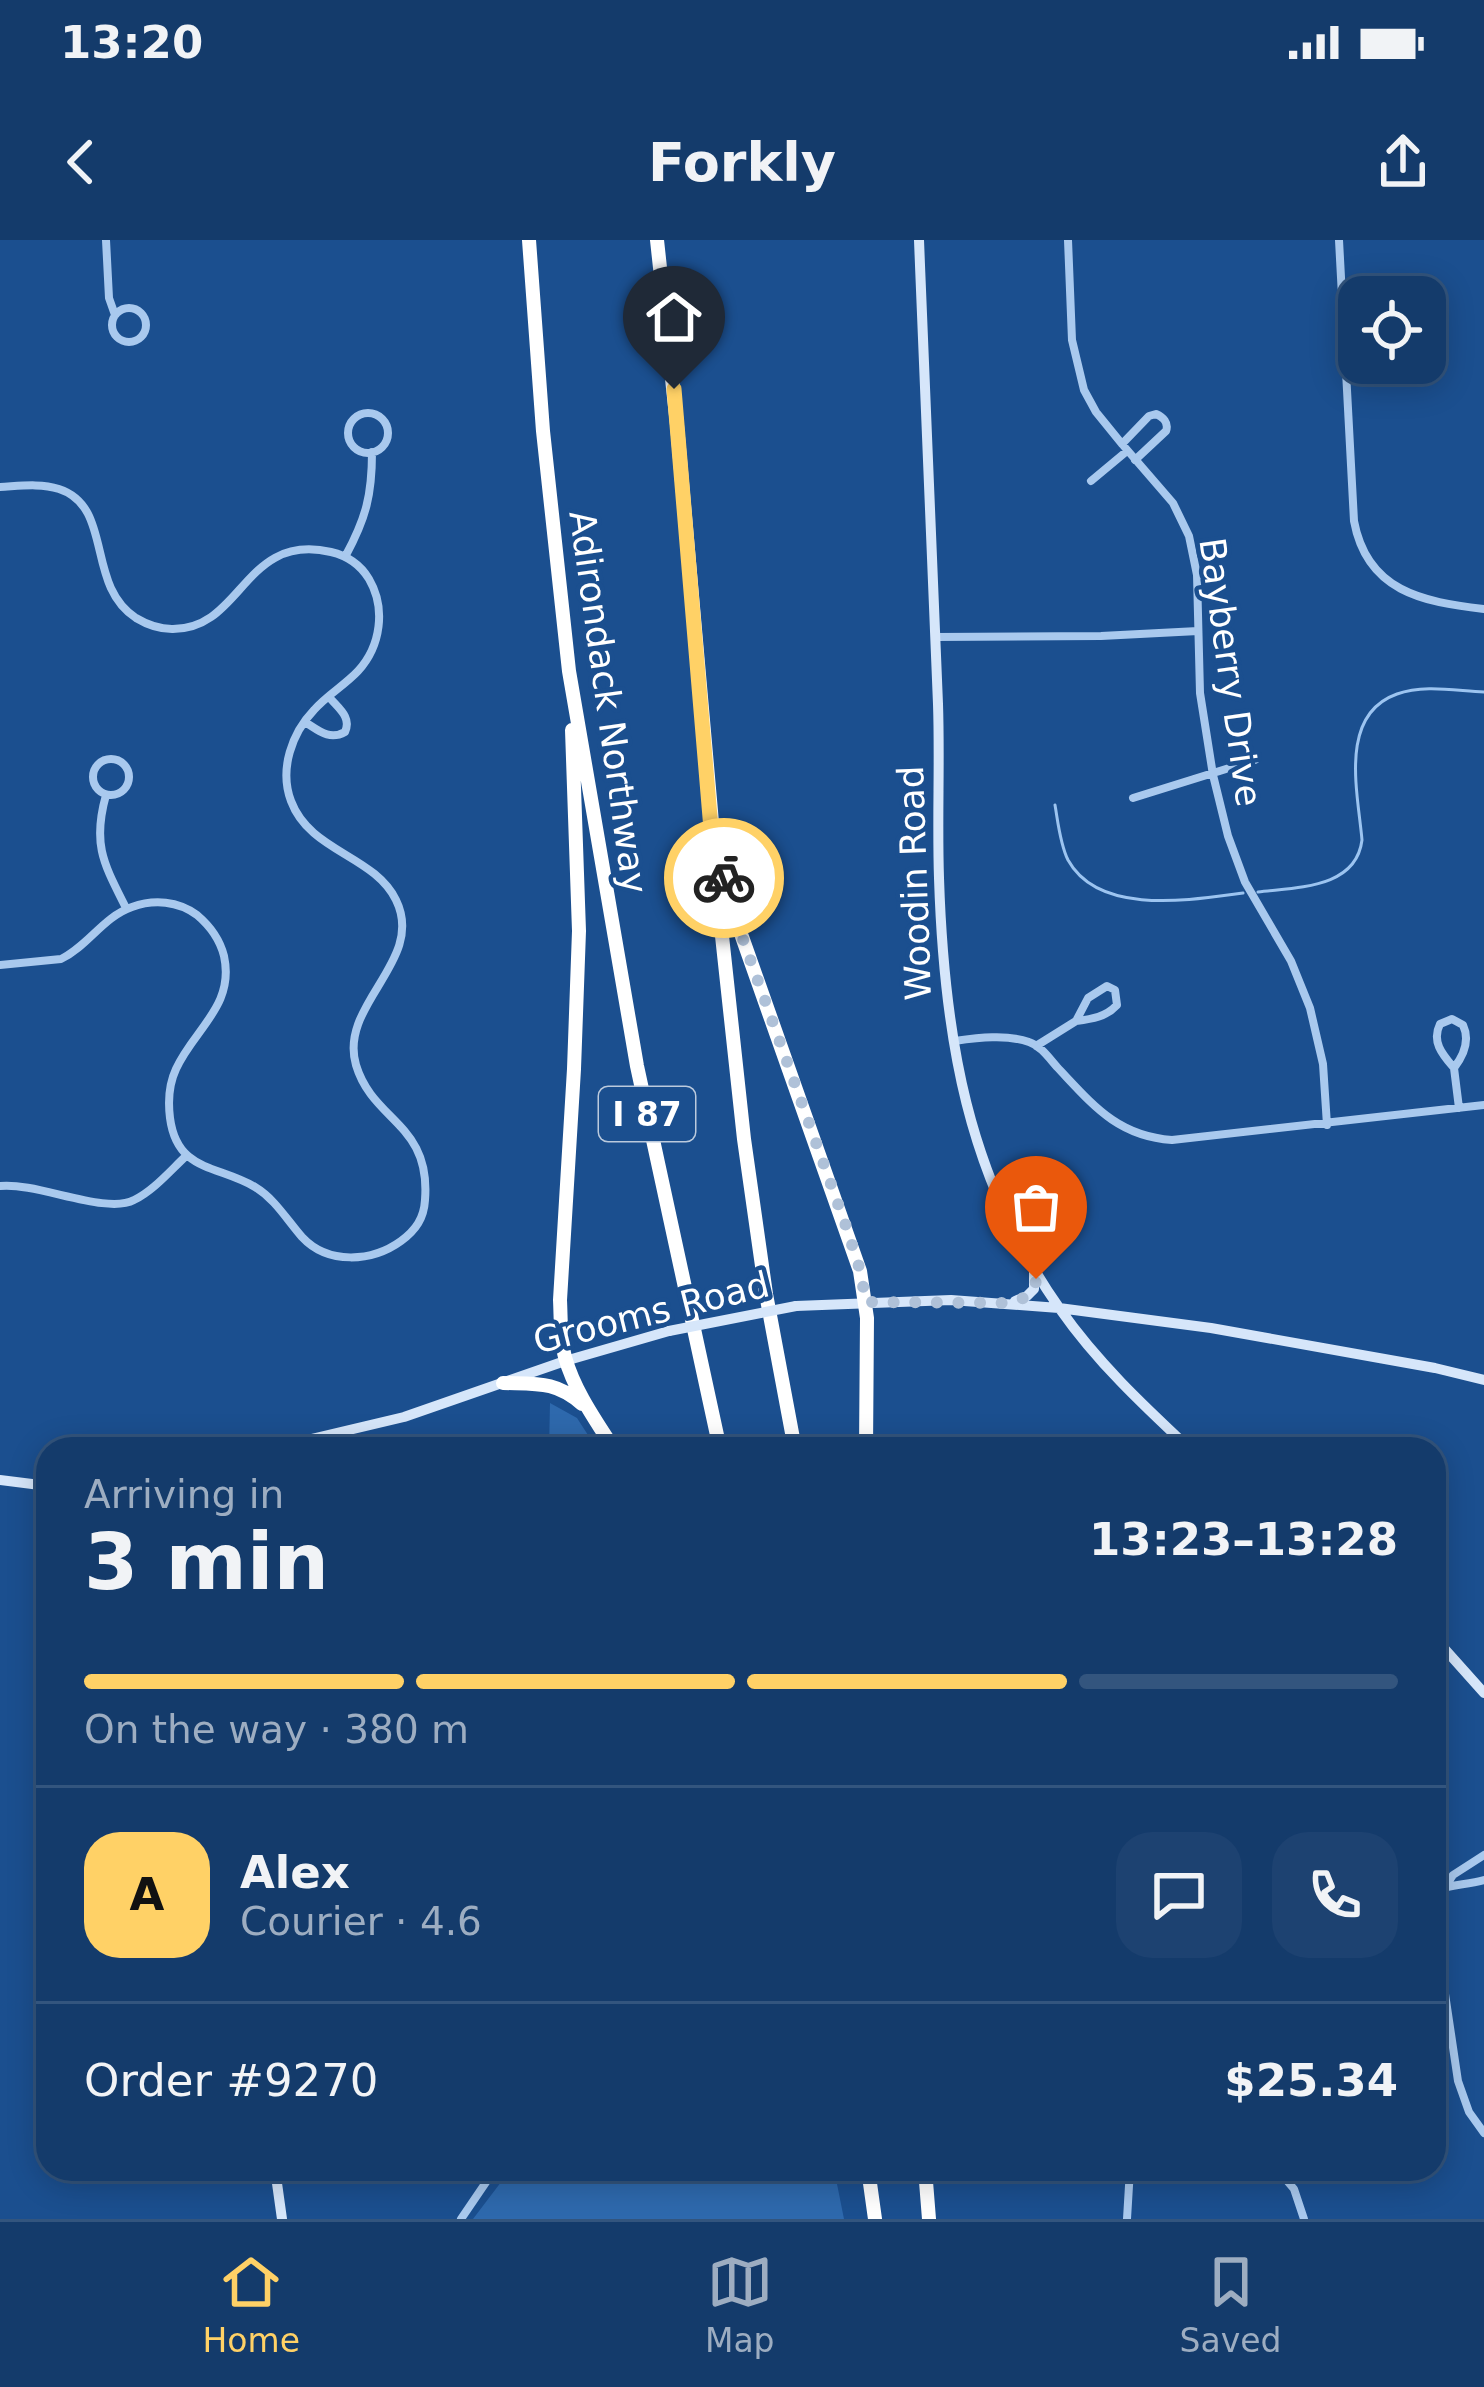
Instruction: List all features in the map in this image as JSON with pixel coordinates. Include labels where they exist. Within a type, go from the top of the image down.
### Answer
[{"type":"highway","name":"Adirondack Northway","points":[[529,240],[543,431],[569,671],[637,1066],[717,1437]]},
{"type":"highway","name":"I 87","points":[[657,240],[744,1139],[793,1437]]},
{"type":"highway","points":[[569,671],[579,932],[561,1338],[587,1408],[606,1437]]},
{"type":"highway","points":[[712,841],[860,1270],[866,1302],[866,1437]]},
{"type":"highway","points":[[503,1383],[560,1387],[587,1408]]},
{"type":"highway","points":[[870,2181],[875,2219]]},
{"type":"highway","points":[[926,2181],[929,2219]]},
{"type":"street","points":[[106,240],[113,331],[130,342],[143,334],[145,319],[138,311],[128,308],[115,315]]},
{"type":"street","name":"Woodin Road","points":[[919,240],[939,875],[959,1079],[978,1151],[1034,1268],[1090,1347],[1177,1437]]},
{"type":"street","name":"Bayberry Drive","points":[[1068,240],[1078,375],[1096,412],[1173,503],[1189,536],[1197,575],[1204,725],[1213,775],[1245,882],[1291,962],[1310,1008],[1323,1064],[1327,1125]]},
{"type":"street","points":[[1339,240],[1357,538],[1376,570],[1402,591],[1416,598],[1484,609]]},
{"type":"street","points":[[1091,481],[1149,416],[1156,414],[1167,423],[1166,431],[1136,460]]},
{"type":"street","points":[[361,415],[376,416],[387,431],[384,445],[372,452],[357,450],[349,438],[350,424],[361,415]]},
{"type":"street","points":[[346,555],[368,507],[372,452]]},
{"type":"street","points":[[0,487],[38,485],[62,490],[82,505],[93,523],[111,594],[123,610],[147,625],[174,630],[199,624],[223,608],[272,558],[296,548],[346,555],[367,576],[378,597],[380,620],[372,652],[305,722],[296,735],[286,772],[296,813],[312,832],[381,879],[401,912],[400,947],[368,1002],[356,1033],[354,1055],[360,1075],[411,1138],[424,1162],[424,1211],[416,1226],[381,1253],[345,1257],[313,1247],[253,1185],[186,1156],[171,1125],[169,1093],[177,1067],[219,1007],[225,959],[214,933],[183,907],[149,902],[126,908],[70,955],[0,965]]},
{"type":"street","points":[[935,637],[1198,631]]},
{"type":"street","points":[[305,722],[331,736],[345,732],[347,717],[328,697]]},
{"type":"street","points":[[105,760],[115,760],[127,769],[128,784],[106,795],[94,785],[94,770],[105,760]]},
{"type":"street","points":[[1133,798],[1255,760]]},
{"type":"street","points":[[106,795],[98,821],[101,851],[126,908]]},
{"type":"street","points":[[1036,1046],[1076,1021],[1112,1010],[1117,1005],[1115,990],[1107,986],[1094,993],[1076,1021]]},
{"type":"street","points":[[1454,1068],[1467,1036],[1463,1024],[1452,1019],[1440,1024],[1436,1039],[1454,1068],[1459,1108]]},
{"type":"street","points":[[953,1041],[1013,1040],[1036,1046],[1115,1124],[1141,1136],[1172,1140],[1484,1105]]},
{"type":"street","points":[[0,1186],[23,1185],[88,1200],[127,1203],[186,1156]]},
{"type":"street","points":[[1006,1303],[1031,1293],[1036,1284],[1034,1268]]},
{"type":"street","name":"Grooms Road","points":[[319,1437],[404,1417],[668,1331],[796,1306],[866,1302],[1059,1308],[1211,1328],[1484,1380]]},
{"type":"street","points":[[1090,1347],[1091,1325],[1110,1315]]},
{"type":"street","points":[[0,1480],[36,1484]]},
{"type":"street","points":[[1446,1651],[1484,1694]]},
{"type":"street","points":[[1484,1855],[1453,1875],[1446,1886],[1484,1880]]},
{"type":"street","points":[[1446,1985],[1458,2081],[1469,2112],[1484,2134]]},
{"type":"street","points":[[277,2181],[282,2219]]},
{"type":"street","points":[[461,2219],[487,2181]]},
{"type":"street","points":[[1127,2219],[1129,2181]]},
{"type":"street","points":[[1287,2181],[1304,2219]]},
{"type":"shaded area","points":[[550,1403],[577,1418],[589,1437],[549,1437]]},
{"type":"shaded area","points":[[502,2181],[836,2181],[844,2219],[473,2219]]},
{"type":"waterway","points":[[1258,892],[1336,877],[1357,856],[1362,840],[1356,757],[1366,719],[1378,704],[1418,689],[1484,692]]},
{"type":"waterway","points":[[1055,805],[1068,860],[1082,878],[1101,890],[1147,900],[1243,893]]},
{"type":"way so far","points":[[724,878],[846,1226],[866,1302],[1006,1303],[1028,1296],[1036,1279]]},
{"type":"route","points":[[674,389],[712,841],[724,878]]}]
